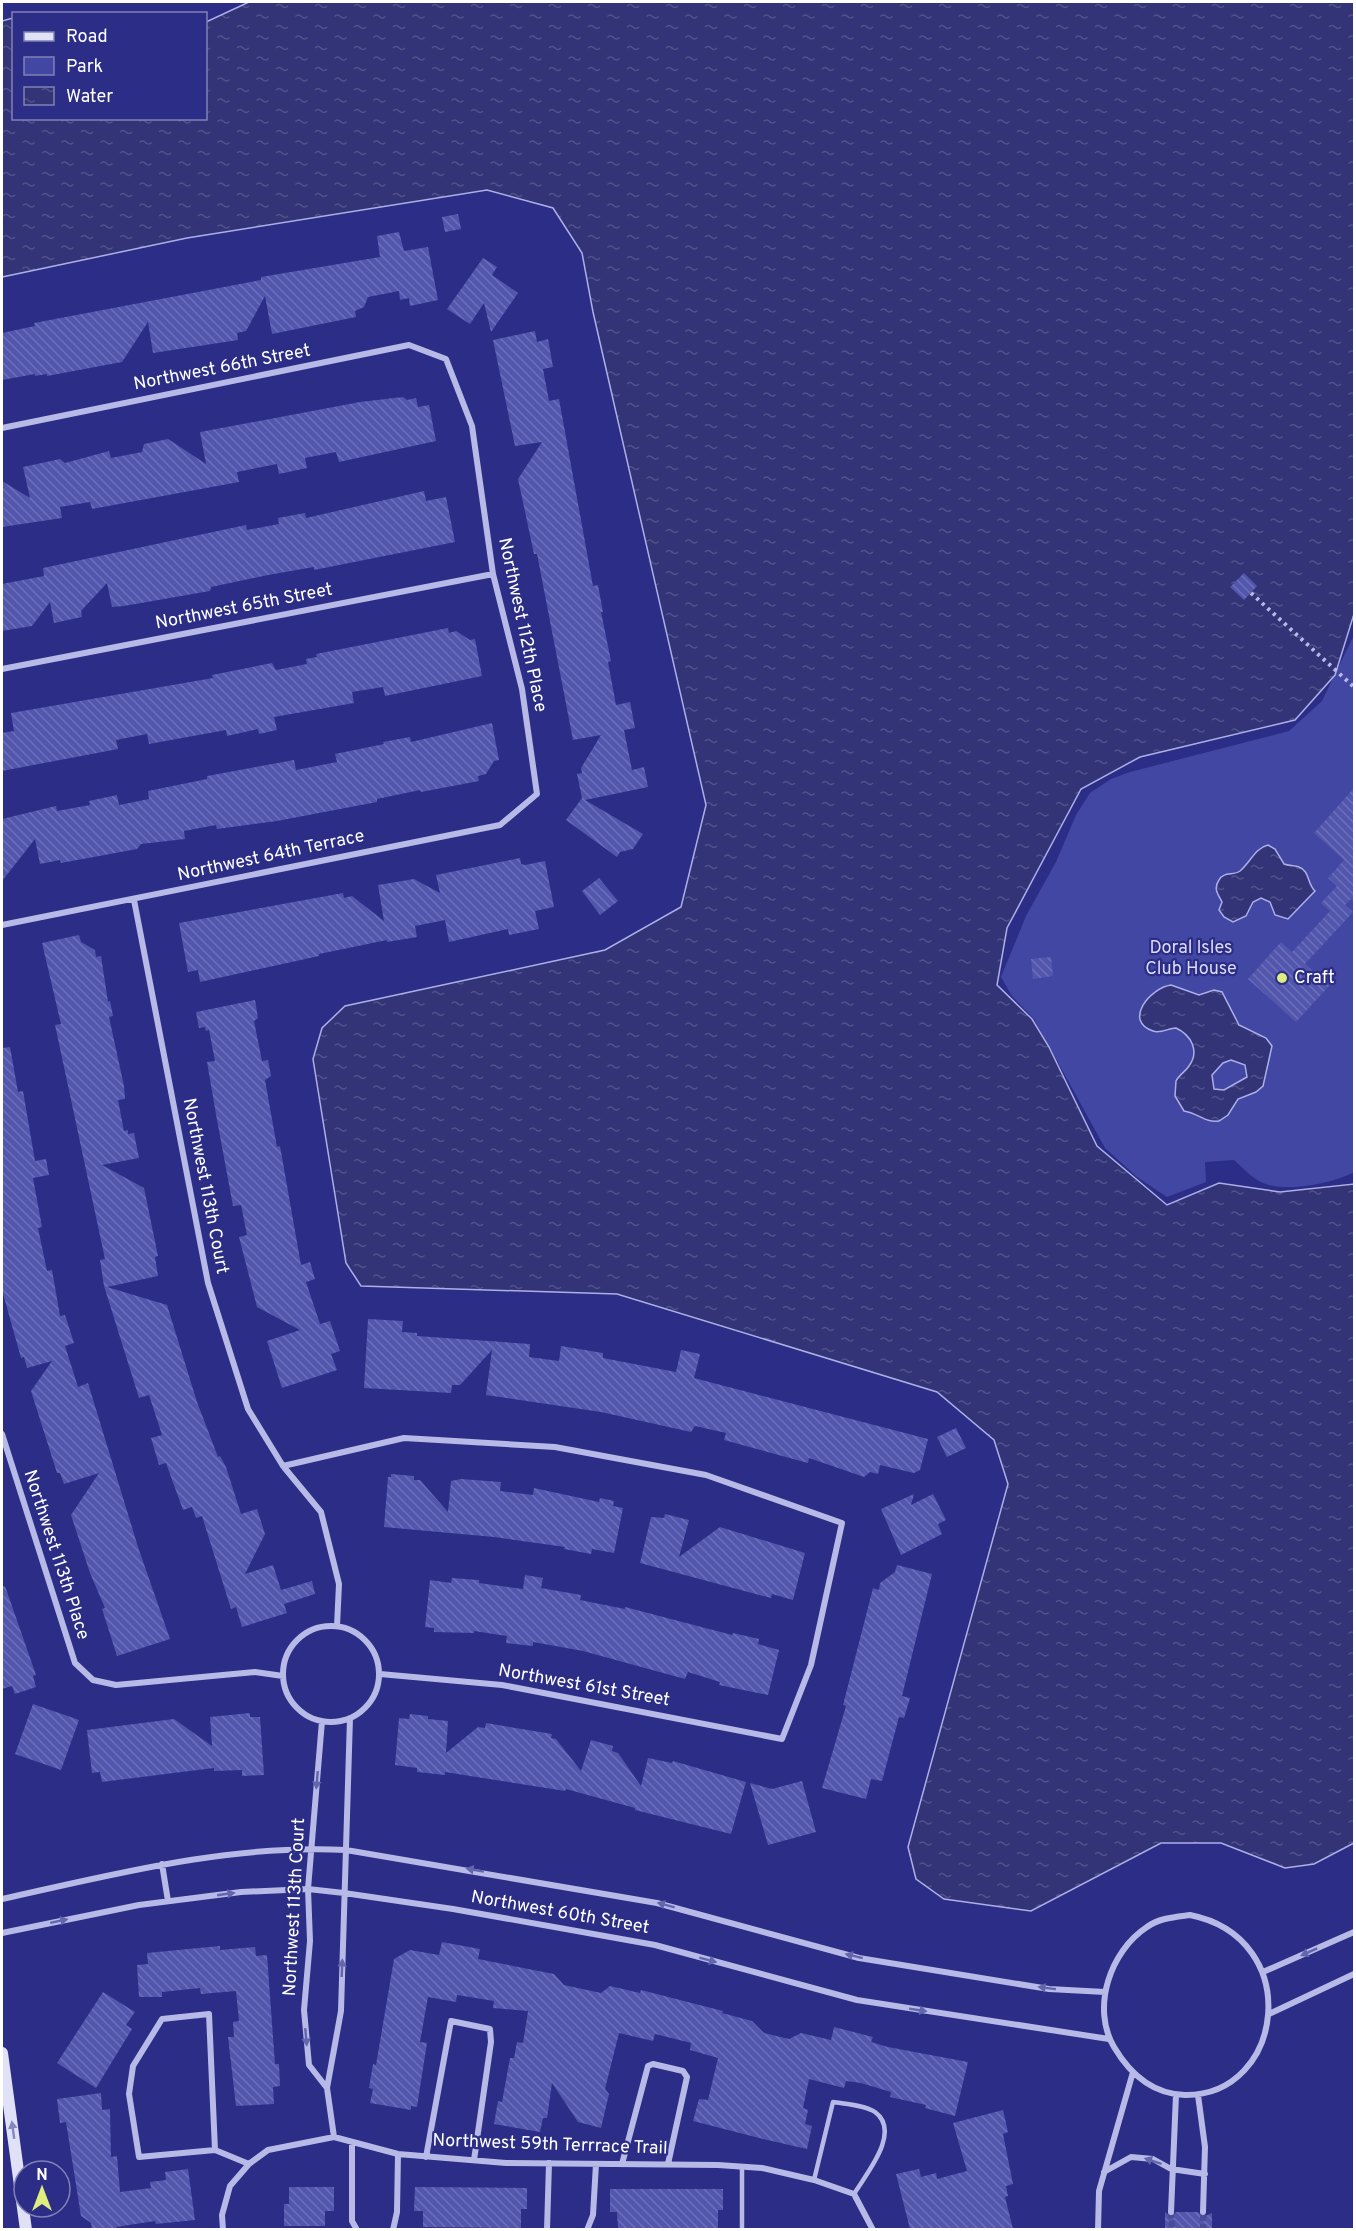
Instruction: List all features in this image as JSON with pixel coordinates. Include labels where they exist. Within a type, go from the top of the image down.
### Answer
[{"type":"street","name":"Northwest 66th Street","points":[[2,428],[409,345],[446,359]]},
{"type":"street","name":"Northwest 112th Place","points":[[446,359],[472,426],[493,574],[522,688],[537,794]]},
{"type":"street","name":"Northwest 65th Street","points":[[2,669],[493,574]]},
{"type":"street","name":"Northwest 64th Terrace","points":[[2,925],[500,825],[537,794]]},
{"type":"street","name":"Northwest 113th Court","points":[[134,900],[208,1283],[248,1409],[283,1466],[321,1512],[339,1584],[337,1626]]},
{"type":"street","name":"Northwest 113th Place","points":[[2,1434],[75,1663],[93,1680],[116,1685],[255,1672],[283,1676]]},
{"type":"street","name":"Northwest 61st Street","points":[[283,1466],[404,1438],[555,1447],[706,1475],[842,1523],[811,1665],[782,1739],[501,1685],[380,1674]]},
{"type":"street","points":[[337,1626],[350,1629],[372,1647],[378,1660],[380,1674],[378,1688],[372,1701],[350,1718],[336,1722],[321,1721],[307,1715],[294,1705],[286,1691],[283,1676],[285,1659],[292,1644],[305,1633],[320,1627],[337,1626]]},
{"type":"street","name":"Northwest 113th Court","points":[[334,2137],[327,2088],[341,2011],[350,1718]]},
{"type":"street","name":"Northwest 113th Court","points":[[321,1721],[308,1889],[310,1941],[304,2010],[309,2065],[327,2088]]},
{"type":"street","name":"Northwest 60th Street","points":[[2,1899],[190,1859],[311,1848],[346,1850],[657,1903],[859,1958],[1049,1989],[1105,1992]]},
{"type":"street","points":[[162,1864],[168,1901]]},
{"type":"street","name":"Northwest 60th Street","points":[[2,1933],[139,1905],[241,1892],[308,1889],[453,1909],[655,1945],[857,2000],[1109,2039]]},
{"type":"street","points":[[1190,1915],[1211,1919],[1238,1935],[1256,1958],[1263,1972],[1269,2014],[1256,2054],[1242,2072],[1220,2088],[1198,2095],[1176,2095],[1144,2083],[1124,2064],[1109,2039],[1105,1992],[1113,1967],[1127,1943],[1148,1926],[1169,1917],[1190,1915]]},
{"type":"street","points":[[1263,1972],[1354,1932]]},
{"type":"street","points":[[1269,2014],[1354,1974]]},
{"type":"street","points":[[215,2151],[209,2014],[162,2019],[134,2066],[129,2094],[138,2157],[215,2151],[249,2164],[230,2186],[222,2216],[223,2229]]},
{"type":"street","points":[[426,2157],[451,2021],[490,2029],[491,2042],[474,2160]]},
{"type":"street","points":[[2,2053],[26,2229]]},
{"type":"street","points":[[622,2164],[648,2066],[653,2064],[683,2071],[687,2077],[668,2164]]},
{"type":"street","points":[[1098,2229],[1099,2191],[1133,2072]]},
{"type":"street","points":[[1171,2212],[1171,2169],[1176,2095]]},
{"type":"street","points":[[1198,2095],[1205,2146],[1203,2212]]},
{"type":"street","name":"Northwest 59th Terrrace Trail","points":[[249,2164],[268,2150],[334,2137],[398,2154],[426,2157],[549,2163],[762,2168],[814,2180],[854,2194]]},
{"type":"street","points":[[352,2142],[352,2221],[357,2229]]},
{"type":"street","points":[[393,2229],[397,2212],[398,2154]]},
{"type":"street","points":[[1104,2173],[1131,2157],[1153,2159],[1171,2169],[1205,2174]]},
{"type":"street","points":[[547,2229],[545,2217],[549,2163]]},
{"type":"street","points":[[587,2229],[592,2215],[596,2164]]},
{"type":"street","points":[[854,2194],[873,2229]]},
{"type":"lane","points":[[814,2180],[834,2102],[874,2111],[884,2122],[886,2141],[854,2194]]},
{"type":"lane","points":[[742,2167],[742,2229]]},
{"type":"path","points":[[1251,592],[1354,687]]},
{"type":"green space","name":"Doral Isles Club House","points":[[1354,635],[1354,1172],[1322,1183],[1284,1187],[1259,1181],[1234,1160],[1205,1162],[1206,1182],[1167,1197],[1137,1177],[1105,1148],[1034,1019],[1012,996],[1001,977],[1026,916],[1056,862],[1076,815],[1090,793],[1111,779],[1130,772],[1289,731],[1322,701]]},
{"type":"water","points":[[249,2],[1354,2],[1354,614],[1335,675],[1295,720],[1140,757],[1081,789],[1007,928],[997,985],[1032,1019],[1049,1047],[1097,1146],[1167,1205],[1219,1183],[1280,1192],[1354,1184],[1354,1843],[1314,1864],[1285,1868],[1221,1843],[1161,1843],[1031,1911],[944,1899],[916,1879],[908,1847],[1008,1484],[994,1440],[937,1392],[617,1294],[361,1286],[346,1263],[313,1059],[322,1028],[345,1006],[605,950],[681,907],[706,805],[593,312],[582,253],[553,208],[487,190],[187,238],[2,277],[2,21],[12,18],[12,120],[207,120],[207,22]]},
{"type":"water","points":[[1268,845],[1275,849],[1284,864],[1303,869],[1315,891],[1288,919],[1275,915],[1270,902],[1261,898],[1253,902],[1246,916],[1233,922],[1224,917],[1219,910],[1222,902],[1217,891],[1217,883],[1221,877],[1240,871],[1256,852]]},
{"type":"water","points":[[1171,985],[1199,995],[1214,990],[1222,992],[1239,1025],[1266,1038],[1272,1046],[1263,1086],[1256,1092],[1238,1099],[1228,1115],[1219,1121],[1210,1121],[1184,1111],[1175,1096],[1176,1081],[1189,1066],[1194,1055],[1190,1039],[1176,1028],[1153,1031],[1144,1026],[1140,1020],[1143,1005],[1148,998],[1163,987]],"holes":[[[1231,1060],[1245,1065],[1247,1077],[1224,1090],[1214,1089],[1212,1075],[1223,1063]]]},
{"type":"building","points":[[458,214],[461,229],[445,232],[442,217]]},
{"type":"building","points":[[399,232],[404,251],[428,247],[438,300],[410,306],[409,298],[400,300],[399,291],[368,297],[364,307],[355,311],[356,317],[272,334],[265,296],[246,331],[237,333],[238,340],[153,353],[148,322],[122,362],[47,376],[47,374],[35,376],[35,374],[2,380],[2,333],[35,326],[34,323],[261,280],[261,277],[380,257],[377,236]]},
{"type":"building","points":[[483,258],[497,267],[492,275],[518,293],[491,332],[484,303],[470,324],[447,309]]},
{"type":"building","points":[[535,331],[537,342],[548,339],[553,367],[543,369],[549,401],[559,399],[593,586],[598,585],[616,705],[630,702],[635,728],[624,730],[632,770],[644,767],[648,787],[585,800],[643,834],[633,849],[620,852],[617,857],[566,820],[582,798],[577,774],[582,773],[581,768],[601,735],[573,740],[537,554],[534,554],[518,479],[542,442],[515,446],[493,340]]},
{"type":"building","points":[[403,397],[407,400],[416,398],[418,407],[429,405],[436,441],[339,462],[336,452],[305,458],[307,468],[279,474],[277,464],[237,472],[239,482],[92,509],[90,502],[60,507],[62,518],[2,527],[2,481],[30,498],[23,467],[60,459],[65,463],[109,451],[111,458],[142,452],[144,444],[168,439],[206,464],[200,432],[360,402]]},
{"type":"building","points":[[424,491],[426,501],[446,497],[455,542],[314,570],[314,567],[268,575],[211,587],[210,591],[124,606],[112,607],[107,583],[81,611],[82,617],[54,623],[50,602],[32,626],[2,631],[2,584],[44,576],[43,568],[246,525],[247,530],[279,524],[278,518],[305,513],[306,518]]},
{"type":"building","points":[[1244,573],[1257,586],[1244,600],[1230,587]]},
{"type":"building","points":[[448,628],[449,633],[456,631],[470,640],[475,639],[482,676],[385,696],[383,687],[352,692],[354,703],[274,717],[277,730],[259,734],[258,729],[227,736],[226,730],[149,744],[147,734],[116,740],[118,749],[2,771],[2,733],[14,731],[11,713],[213,678],[212,675],[272,663],[276,670],[307,664],[306,659],[317,657],[316,654]]},
{"type":"building","points":[[492,723],[499,760],[494,761],[486,774],[478,776],[479,781],[421,792],[420,790],[377,799],[377,802],[277,821],[217,829],[216,825],[184,831],[185,839],[141,844],[137,849],[61,863],[60,860],[40,864],[35,839],[2,881],[2,819],[56,806],[57,811],[90,805],[89,801],[117,795],[119,805],[149,799],[148,791],[207,779],[207,776],[294,760],[296,770],[337,762],[335,754],[384,744],[383,742],[410,737],[411,742]]},
{"type":"building","points":[[1354,788],[1354,903],[1351,899],[1345,905],[1353,912],[1305,964],[1329,986],[1296,1022],[1248,979],[1281,942],[1292,952],[1330,911],[1321,903],[1337,886],[1328,878],[1344,860],[1314,833]]},
{"type":"building","points":[[520,858],[521,864],[525,865],[545,861],[554,907],[535,911],[539,929],[509,935],[508,929],[449,942],[445,920],[415,926],[417,937],[387,942],[387,940],[319,954],[319,956],[200,982],[198,970],[188,972],[179,923],[343,893],[344,898],[352,896],[384,921],[378,885],[414,879],[440,893],[436,875]]},
{"type":"building","points":[[599,878],[618,901],[600,915],[582,891]]},
{"type":"building","points":[[79,935],[81,942],[95,950],[96,957],[101,956],[108,1002],[110,1001],[113,1016],[109,1017],[124,1086],[125,1099],[118,1100],[124,1131],[128,1130],[128,1134],[134,1133],[139,1158],[102,1165],[144,1188],[158,1256],[155,1257],[158,1276],[107,1287],[167,1305],[197,1402],[218,1457],[220,1456],[226,1467],[241,1514],[257,1509],[265,1534],[245,1574],[273,1565],[281,1590],[312,1581],[315,1594],[284,1604],[287,1613],[242,1627],[236,1607],[231,1609],[202,1516],[196,1518],[192,1507],[183,1510],[166,1463],[159,1465],[151,1438],[162,1435],[149,1395],[139,1398],[104,1286],[100,1260],[105,1259],[55,1025],[61,1024],[42,943]]},
{"type":"building","points":[[1051,957],[1053,976],[1033,979],[1031,959]]},
{"type":"building","points":[[255,1000],[258,1018],[254,1021],[262,1061],[268,1060],[271,1076],[265,1080],[277,1147],[280,1146],[301,1265],[310,1262],[315,1279],[306,1282],[320,1324],[330,1321],[340,1351],[331,1354],[337,1370],[282,1388],[267,1341],[300,1330],[257,1307],[239,1237],[247,1235],[241,1205],[233,1206],[217,1120],[207,1062],[215,1061],[209,1030],[206,1031],[205,1027],[199,1028],[196,1012]]},
{"type":"building","points":[[10,1047],[18,1092],[23,1091],[35,1161],[46,1159],[49,1175],[33,1178],[42,1227],[38,1228],[47,1271],[52,1270],[60,1316],[65,1315],[74,1343],[65,1346],[78,1387],[88,1383],[138,1547],[170,1639],[117,1656],[102,1609],[105,1608],[90,1573],[71,1515],[99,1473],[64,1484],[60,1473],[57,1473],[31,1391],[52,1361],[27,1368],[24,1357],[21,1358],[2,1290],[2,1048]]},
{"type":"building","points":[[368,1319],[403,1321],[402,1332],[417,1333],[417,1336],[530,1344],[529,1357],[559,1361],[561,1346],[603,1353],[603,1358],[676,1372],[681,1350],[700,1354],[694,1378],[928,1439],[920,1470],[914,1473],[880,1465],[878,1474],[870,1472],[864,1477],[809,1458],[808,1463],[724,1440],[726,1433],[695,1426],[691,1432],[601,1412],[486,1395],[492,1350],[460,1385],[452,1385],[451,1393],[364,1388]]},
{"type":"building","points":[[956,1428],[966,1448],[947,1457],[937,1437]]},
{"type":"building","points":[[391,1474],[414,1476],[414,1480],[420,1480],[448,1512],[451,1481],[461,1479],[501,1482],[500,1491],[533,1495],[534,1488],[599,1502],[600,1498],[614,1501],[613,1506],[623,1508],[614,1553],[592,1549],[591,1554],[564,1549],[565,1547],[494,1537],[384,1527],[388,1477],[391,1477]]},
{"type":"building","points":[[914,1494],[911,1505],[933,1494],[946,1520],[938,1524],[942,1534],[901,1555],[881,1509]]},
{"type":"building","points":[[665,1514],[689,1520],[679,1557],[720,1527],[805,1553],[793,1600],[772,1594],[771,1598],[640,1563],[651,1517],[664,1518]]},
{"type":"building","points":[[897,1565],[932,1574],[902,1696],[910,1698],[904,1718],[899,1717],[882,1781],[871,1779],[866,1799],[822,1788],[846,1706],[843,1705],[873,1588],[879,1590],[880,1583],[895,1572]]},
{"type":"building","points":[[525,1575],[543,1578],[541,1588],[581,1595],[580,1600],[625,1609],[625,1607],[732,1635],[733,1633],[759,1639],[758,1644],[779,1650],[768,1695],[719,1685],[720,1682],[688,1672],[685,1679],[583,1651],[533,1642],[533,1646],[506,1643],[507,1636],[474,1631],[474,1633],[434,1632],[434,1628],[425,1627],[430,1580],[451,1583],[452,1578],[479,1580],[479,1583],[523,1589]]},
{"type":"building","points":[[5,1586],[36,1675],[33,1676],[36,1687],[15,1694],[12,1686],[2,1689],[2,1587]]},
{"type":"building","points":[[33,1704],[79,1720],[61,1770],[15,1754]]},
{"type":"building","points":[[250,1713],[250,1717],[260,1717],[264,1775],[242,1776],[242,1770],[214,1771],[214,1768],[102,1782],[100,1772],[92,1773],[87,1730],[174,1719],[212,1746],[210,1717]]},
{"type":"building","points":[[410,1714],[448,1721],[446,1753],[478,1727],[485,1728],[486,1723],[552,1734],[551,1738],[556,1739],[581,1771],[591,1740],[613,1746],[612,1751],[618,1753],[641,1786],[648,1758],[672,1763],[673,1761],[746,1782],[731,1834],[635,1810],[635,1808],[566,1789],[565,1791],[445,1772],[445,1775],[417,1772],[417,1768],[395,1765],[399,1718],[409,1719]]},
{"type":"building","points":[[802,1781],[816,1832],[768,1845],[750,1783],[772,1789]]},
{"type":"building","points":[[442,1942],[480,1949],[478,1959],[554,1974],[564,1985],[601,1993],[610,1986],[640,1993],[641,1990],[723,2011],[722,2013],[752,2021],[764,2033],[789,2039],[801,2033],[831,2040],[834,2027],[873,2037],[871,2042],[888,2047],[968,2062],[955,2116],[925,2108],[926,2105],[890,2097],[891,2092],[861,2083],[846,2081],[844,2088],[809,2079],[803,2108],[808,2110],[805,2124],[812,2126],[807,2149],[763,2139],[693,2121],[699,2099],[708,2100],[718,2058],[690,2050],[691,2043],[655,2034],[653,2041],[619,2033],[605,2089],[609,2094],[601,2128],[578,2122],[552,2083],[547,2118],[543,2118],[540,2132],[494,2124],[498,2101],[502,2102],[510,2058],[514,2058],[517,2042],[523,2043],[528,2011],[493,2008],[494,2001],[457,1995],[456,2002],[428,1997],[420,2042],[427,2043],[417,2107],[411,2106],[411,2110],[370,2103],[373,2089],[369,2088],[373,2064],[376,2065],[394,1959],[410,1950],[439,1955]]},
{"type":"building","points":[[220,1946],[220,1950],[255,1947],[256,1956],[267,1955],[275,2064],[279,2064],[280,2086],[273,2087],[274,2104],[236,2106],[228,2037],[234,2037],[233,2022],[239,2021],[236,1991],[201,1994],[200,1988],[162,1992],[162,1997],[139,1997],[137,1965],[148,1964],[147,1953]]},
{"type":"building","points":[[103,1992],[135,2012],[126,2025],[132,2029],[96,2088],[57,2063]]},
{"type":"building","points":[[101,2093],[102,2110],[110,2109],[111,2157],[117,2156],[120,2192],[151,2188],[150,2182],[166,2180],[165,2172],[188,2169],[195,2220],[156,2224],[155,2221],[116,2227],[117,2229],[92,2229],[91,2223],[81,2216],[66,2122],[60,2123],[57,2099]]},
{"type":"building","points":[[1003,2110],[1008,2132],[1003,2134],[1013,2184],[1006,2186],[1008,2196],[1005,2197],[1013,2229],[910,2229],[896,2174],[919,2169],[921,2177],[936,2173],[937,2179],[967,2171],[953,2123]]},
{"type":"building","points":[[289,2187],[334,2187],[334,2211],[325,2211],[325,2226],[284,2226],[284,2204],[289,2204]]},
{"type":"building","points":[[415,2187],[527,2188],[527,2209],[521,2209],[521,2228],[423,2227],[423,2211],[414,2211]]},
{"type":"building","points":[[610,2189],[723,2189],[723,2210],[718,2210],[718,2229],[618,2228],[617,2212],[610,2212]]},
{"type":"building","points":[[1165,2212],[1171,2217],[1176,2212],[1198,2212],[1203,2217],[1212,2213],[1212,2229],[1165,2229]]},
{"type":"tunnel","points":[[1171,2212],[1172,2230]]},
{"type":"tunnel","points":[[1203,2212],[1203,2230]]},
{"type":"place","name":"Craft","points":[[1282,978]]}]
